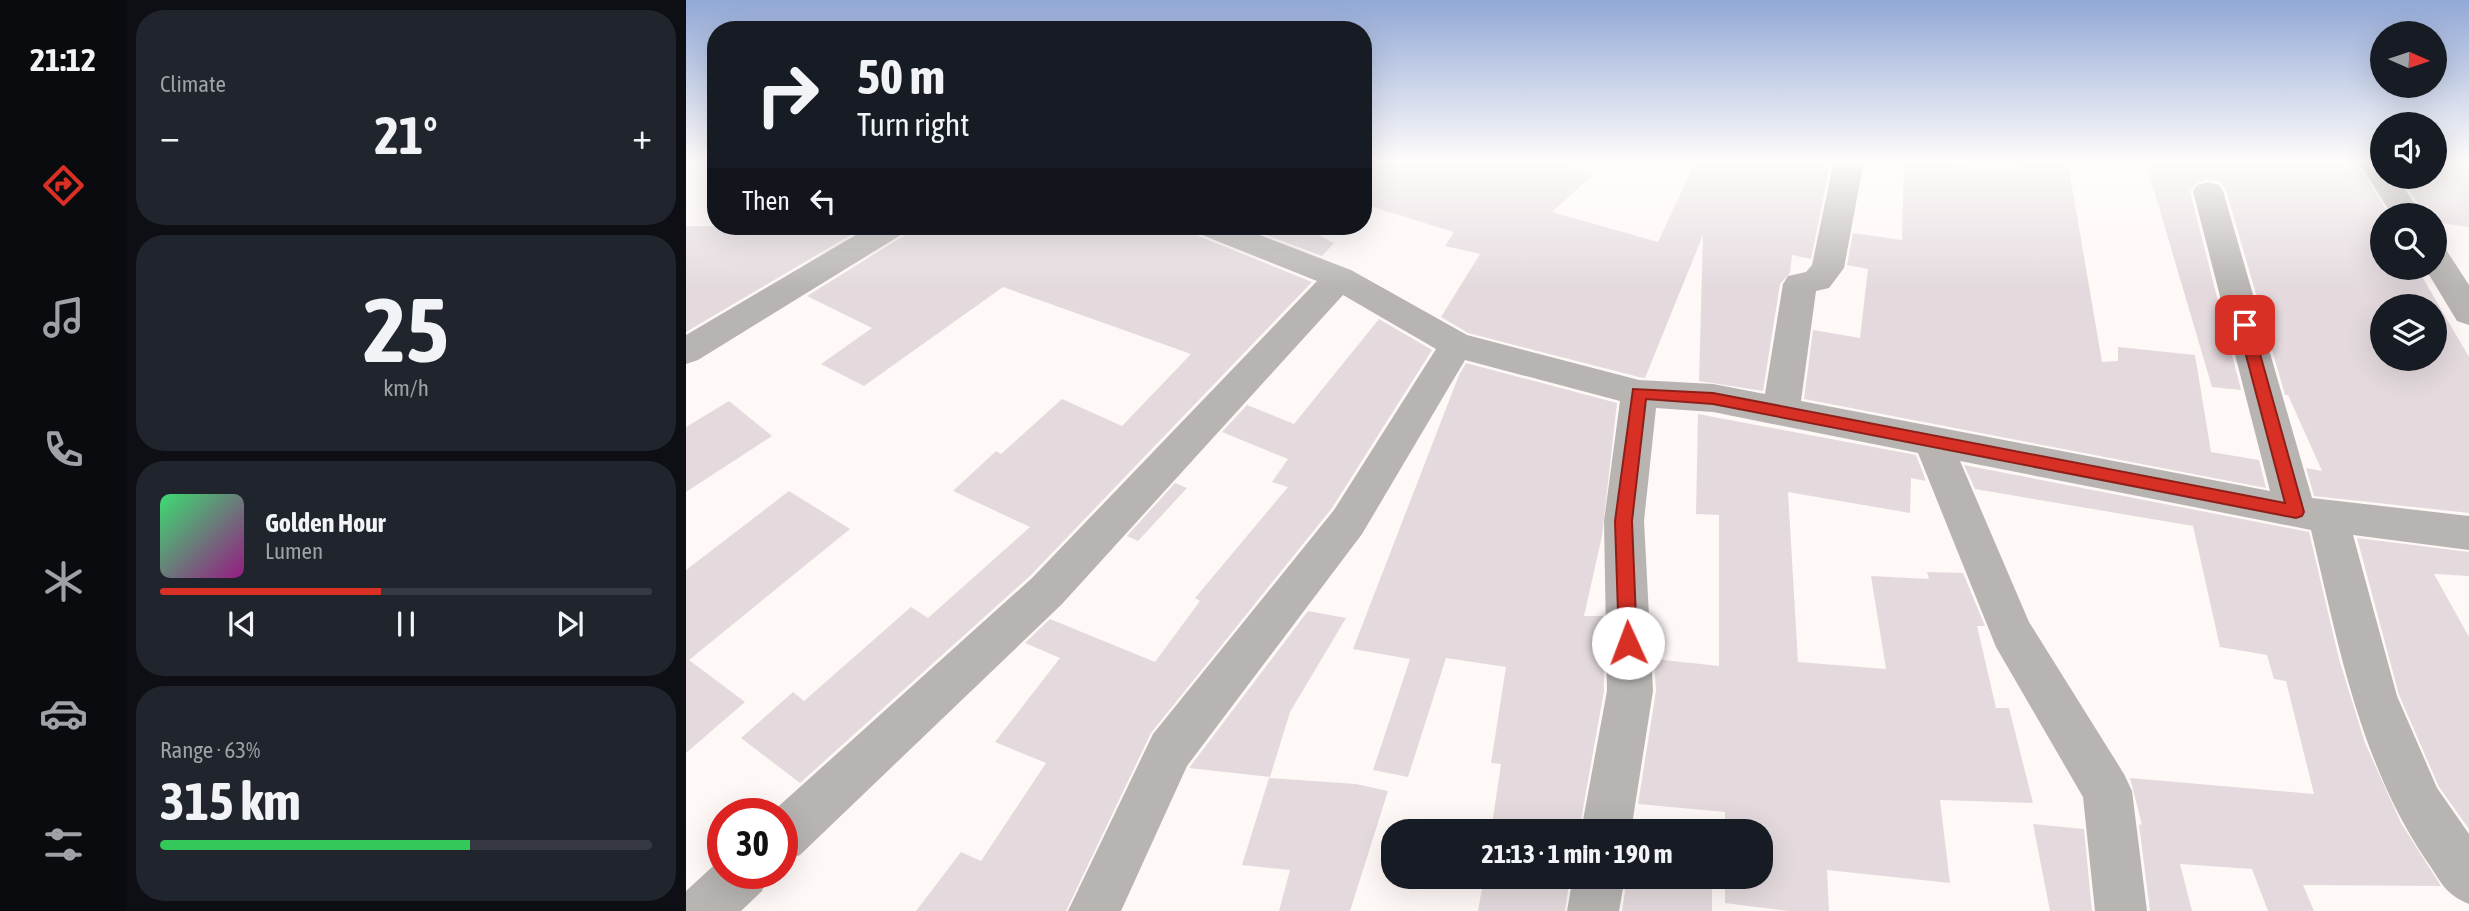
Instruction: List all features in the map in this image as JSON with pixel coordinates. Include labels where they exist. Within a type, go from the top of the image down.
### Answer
[{"type":"street","points":[[1781,411],[1800,284],[1817,280],[1828,268],[1841,203]]},
{"type":"street","points":[[2212,203],[2311,513],[2374,696],[2419,806],[2469,878]]},
{"type":"street","points":[[686,351],[878,235]]},
{"type":"street","points":[[1234,235],[1339,278],[1456,345],[1639,393],[1713,398],[2311,513],[2469,533]]},
{"type":"street","points":[[2447,250],[2469,251]]},
{"type":"street","points":[[2447,277],[2469,313]]},
{"type":"street","points":[[798,822],[1046,591],[1339,278]]},
{"type":"street","points":[[1094,911],[1170,750],[1348,522],[1456,345]]},
{"type":"street","points":[[1608,819],[1630,691],[1623,521],[1639,393]]},
{"type":"street","points":[[1933,442],[2012,633],[2107,791],[2121,911]]},
{"type":"street","points":[[703,911],[727,889]]},
{"type":"street","points":[[1593,911],[1597,889]]},
{"type":"building","points":[[1372,203],[1563,203],[1552,212],[1658,242],[1676,203],[1822,203],[1811,259],[1792,255],[1790,273],[1780,284],[1763,391],[1699,381],[1703,235],[1645,378],[1468,333],[1441,317],[1480,254],[1445,246],[1454,232],[1372,207]]},
{"type":"building","points":[[1903,203],[2075,203],[2102,362],[2118,361],[2118,347],[2195,355],[2211,452],[2259,460],[2266,488],[1804,399],[1813,330],[1860,338],[1868,269],[1847,265],[1853,233],[1902,240]]},
{"type":"building","points":[[2158,203],[2193,203],[2241,390],[2212,387]]},
{"type":"building","points":[[2230,203],[2381,203],[2370,203],[2370,280],[2424,280],[2432,294],[2370,294],[2370,371],[2447,371],[2447,319],[2469,357],[2469,513],[2314,496],[2306,468],[2322,471],[2288,395],[2285,395]]},
{"type":"building","points":[[2417,203],[2469,203],[2469,227],[2447,224],[2447,203]]},
{"type":"building","points":[[686,226],[707,226],[707,235],[851,235],[686,332]]},
{"type":"building","points":[[905,235],[1196,235],[1312,282],[1030,576],[800,783],[741,738],[793,692],[804,701],[911,607],[928,618],[1030,527],[953,491],[996,451],[1001,454],[1062,399],[1122,426],[1191,354],[1003,287],[864,386],[821,364],[872,328],[807,296]]},
{"type":"building","points":[[1267,235],[1318,235],[1334,243],[1322,256]]},
{"type":"building","points":[[1379,319],[1432,350],[1332,508],[1151,733],[1066,911],[916,911],[961,852],[981,861],[1046,763],[995,742],[1060,658],[1025,643],[1050,619],[1155,662],[1200,601],[1195,598],[1288,487],[1272,482],[1288,459],[1222,432],[1247,405],[1294,424]]},
{"type":"building","points":[[1466,363],[1617,403],[1602,536],[1584,616],[1603,616],[1604,691],[1581,819],[1493,819],[1501,764],[1491,763],[1506,667],[1446,658],[1408,777],[1373,770],[1410,659],[1353,649],[1459,375]]},
{"type":"building","points":[[729,401],[772,436],[686,492],[686,427]]},
{"type":"building","points":[[1698,414],[1916,455],[1926,481],[1911,478],[1910,513],[1788,492],[1798,662],[1886,669],[1871,576],[1929,579],[1927,572],[1963,573],[1985,626],[1977,626],[1996,708],[2009,708],[2033,803],[1940,800],[1950,883],[1827,870],[1829,911],[1788,911],[1725,903],[1725,889],[1773,889],[1773,819],[1725,819],[1725,812],[1638,804],[1656,691],[1654,659],[1719,666],[1719,515],[1696,514]]},
{"type":"building","points":[[1964,465],[2309,532],[2339,659],[2365,743],[2401,823],[2441,886],[2303,885],[2314,911],[2268,911],[2252,869],[2180,864],[2192,911],[2150,911],[2139,824],[2142,825],[2130,778],[2314,794],[2286,681],[2274,679],[2267,655],[2220,647],[2193,526],[1975,489]]},
{"type":"building","points":[[1175,483],[1187,488],[1138,541],[1127,536]]},
{"type":"building","points":[[789,491],[850,529],[689,660],[745,702],[686,753],[686,570]]},
{"type":"building","points":[[2357,538],[2469,552],[2469,576],[2434,574],[2469,637],[2469,829],[2439,787],[2399,695]]},
{"type":"building","points":[[1308,611],[1346,618],[1290,712],[1270,777],[1189,768]]},
{"type":"building","points":[[1269,778],[1356,784],[1388,791],[1350,911],[1279,911],[1290,870],[1242,865]]},
{"type":"building","points":[[2033,824],[2084,829],[2092,911],[2050,911]]},
{"type":"building","points":[[1482,889],[1568,889],[1565,911],[1478,911]]},
{"type":"building","points":[[1625,889],[1712,889],[1712,911],[1622,911]]},
{"type":"route","points":[[1628,643],[1623,521],[1639,393],[1713,398],[2296,512],[2245,325]]}]
